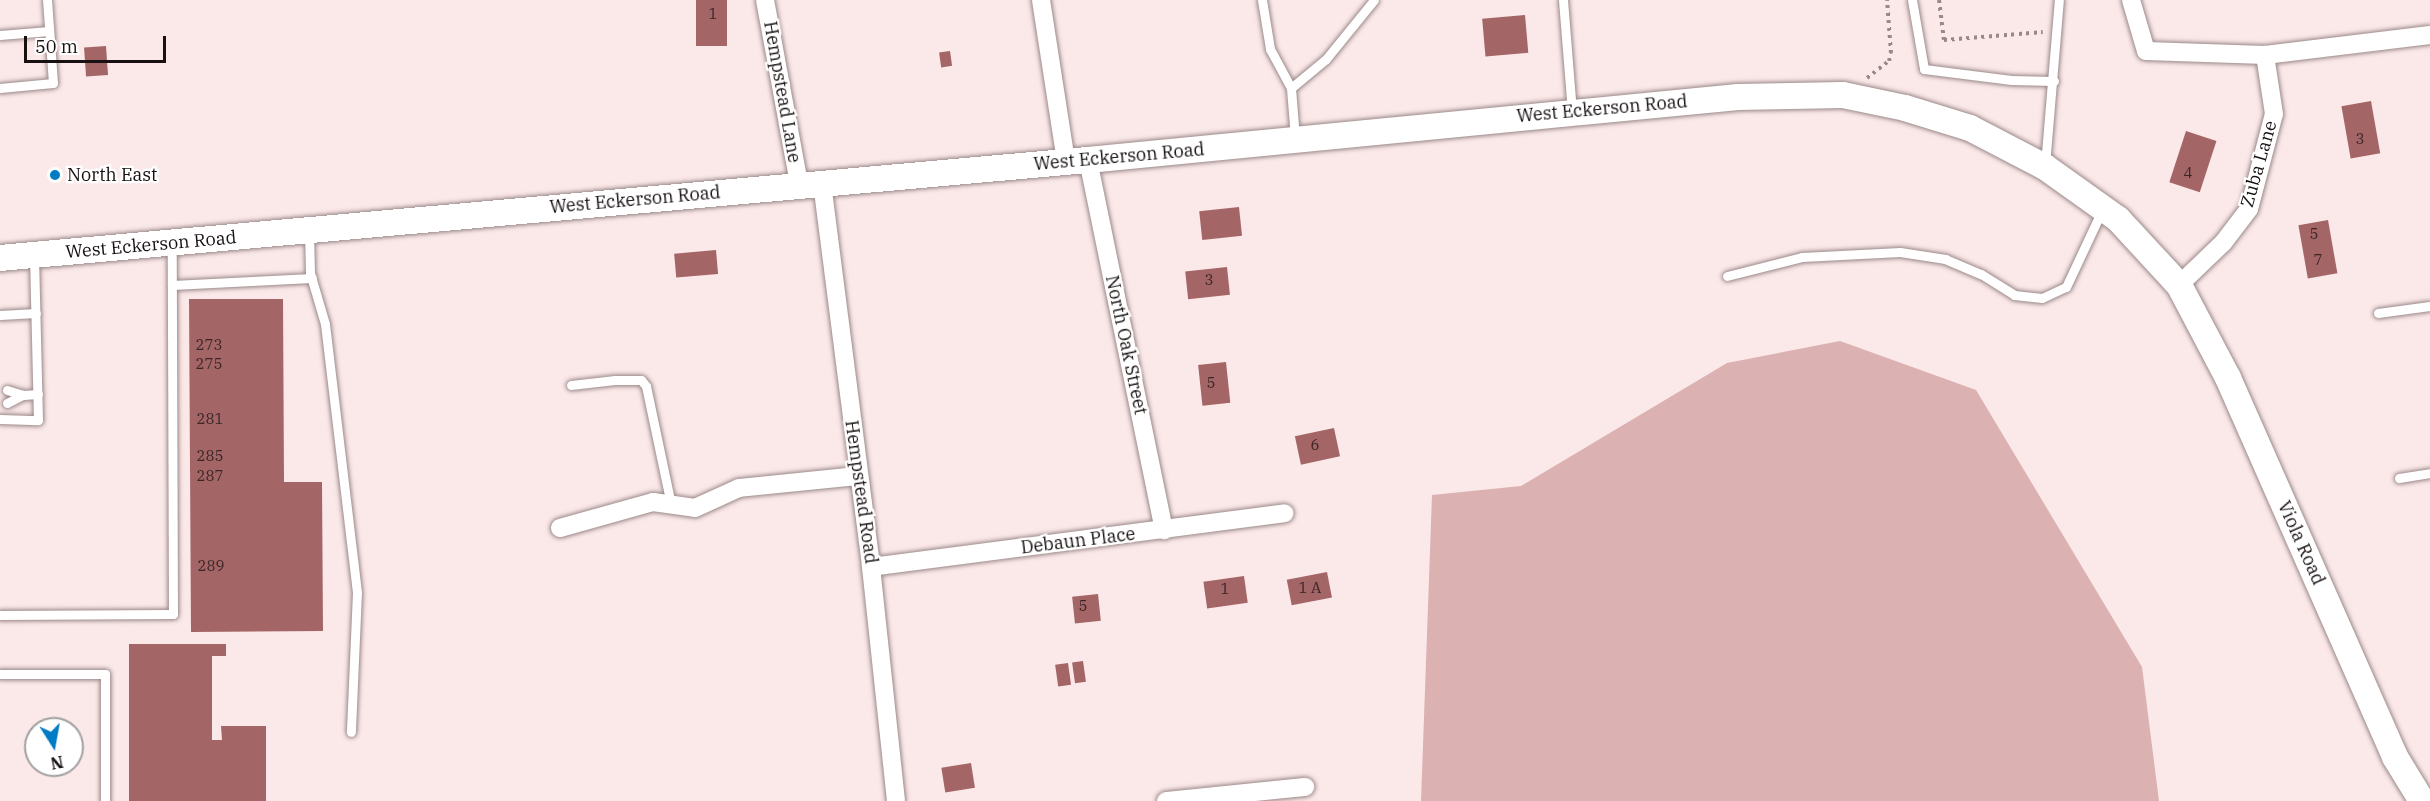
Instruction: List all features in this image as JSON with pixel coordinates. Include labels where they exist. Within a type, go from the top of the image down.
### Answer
[{"type":"street","name":"Hempstead Lane","points":[[765,0],[811,183]]},
{"type":"street","name":"North Oak Street","points":[[1041,0],[1164,530]]},
{"type":"street","points":[[2131,0],[2145,51],[2265,55],[2430,35]]},
{"type":"street","name":"Zuba Lane","points":[[2179,285],[2223,243],[2249,209],[2274,114],[2265,55]]},
{"type":"street","name":"West Eckerson Road","points":[[0,258],[172,244],[811,183],[1077,161],[1738,97],[1843,95],[1905,108],[1970,128],[2045,167],[2118,219],[2179,285]]},
{"type":"street","name":"Hempstead Road","points":[[811,183],[871,567],[896,801]]},
{"type":"street","name":"Viola Road","points":[[2179,285],[2228,378],[2395,757],[2422,801]]},
{"type":"street","points":[[560,528],[653,502],[695,508],[739,489],[858,476]]},
{"type":"street","name":"Debaun Place","points":[[871,567],[1284,513]]},
{"type":"street","points":[[1166,801],[1305,787]]},
{"type":"lane","points":[[0,88],[53,83],[46,0]]},
{"type":"lane","points":[[1262,0],[1270,50],[1291,88],[1295,140]]},
{"type":"lane","points":[[1291,88],[1326,60],[1374,0]]},
{"type":"lane","points":[[1563,0],[1572,112]]},
{"type":"lane","points":[[1912,0],[1924,69],[2011,80],[2054,81]]},
{"type":"lane","points":[[2045,167],[2059,0]]},
{"type":"lane","points":[[0,35],[49,31]]},
{"type":"lane","points":[[1727,276],[1802,257],[1900,252],[1945,259],[1981,274],[2014,295],[2042,298],[2066,287],[2103,208]]},
{"type":"lane","points":[[309,231],[312,278],[325,324],[357,592],[351,732]]},
{"type":"lane","points":[[0,615],[173,614],[172,244]]},
{"type":"lane","points":[[0,419],[38,420],[34,255]]},
{"type":"lane","points":[[172,285],[312,278]]},
{"type":"lane","points":[[2378,313],[2430,306]]},
{"type":"lane","points":[[0,315],[36,313]]},
{"type":"lane","points":[[571,385],[615,380],[641,380],[646,386],[671,505]]},
{"type":"lane","points":[[7,390],[23,395],[38,394]]},
{"type":"lane","points":[[7,403],[23,395]]},
{"type":"lane","points":[[2399,478],[2430,473]]},
{"type":"lane","points":[[0,674],[105,674],[105,801]]},
{"type":"path","points":[[1864,80],[1889,61],[1891,53],[1887,0]]},
{"type":"path","points":[[1939,0],[1942,37],[1948,41],[2057,31]]},
{"type":"shaded area","points":[[1840,341],[1976,390],[2142,667],[2159,801],[1421,801],[1432,495],[1521,486],[1727,363]]},
{"type":"building","points":[[696,0],[727,0],[727,46],[696,46]]},
{"type":"building","points":[[1525,15],[1528,53],[1485,57],[1482,19]]},
{"type":"building","points":[[106,46],[108,75],[86,76],[84,48]]},
{"type":"building","points":[[950,51],[952,66],[941,67],[939,53]]},
{"type":"building","points":[[2371,101],[2380,153],[2351,158],[2341,106]]},
{"type":"building","points":[[2186,131],[2216,141],[2200,192],[2169,182]]},
{"type":"building","points":[[1239,207],[1242,236],[1202,240],[1199,211]]},
{"type":"building","points":[[2328,220],[2337,273],[2308,278],[2298,225]]},
{"type":"building","points":[[716,250],[718,274],[676,278],[674,254]]},
{"type":"building","points":[[1227,267],[1230,295],[1188,299],[1185,271]]},
{"type":"building","points":[[189,299],[283,299],[284,482],[322,482],[323,631],[191,632]]},
{"type":"building","points":[[1226,362],[1230,403],[1202,406],[1198,365]]},
{"type":"building","points":[[1334,428],[1340,456],[1301,465],[1295,436]]},
{"type":"building","points":[[1327,572],[1332,598],[1292,605],[1287,580]]},
{"type":"building","points":[[1244,576],[1248,603],[1207,608],[1203,582]]},
{"type":"building","points":[[1098,594],[1101,621],[1075,624],[1072,597]]},
{"type":"building","points":[[129,644],[226,644],[226,656],[212,656],[212,740],[222,740],[221,726],[266,726],[266,801],[129,801]]},
{"type":"building","points":[[1083,661],[1086,682],[1075,683],[1072,663]]},
{"type":"building","points":[[1068,663],[1071,685],[1058,687],[1055,665]]},
{"type":"building","points":[[971,763],[975,788],[945,792],[941,768]]},
{"type":"place","name":"North East","points":[[55,175]]}]
